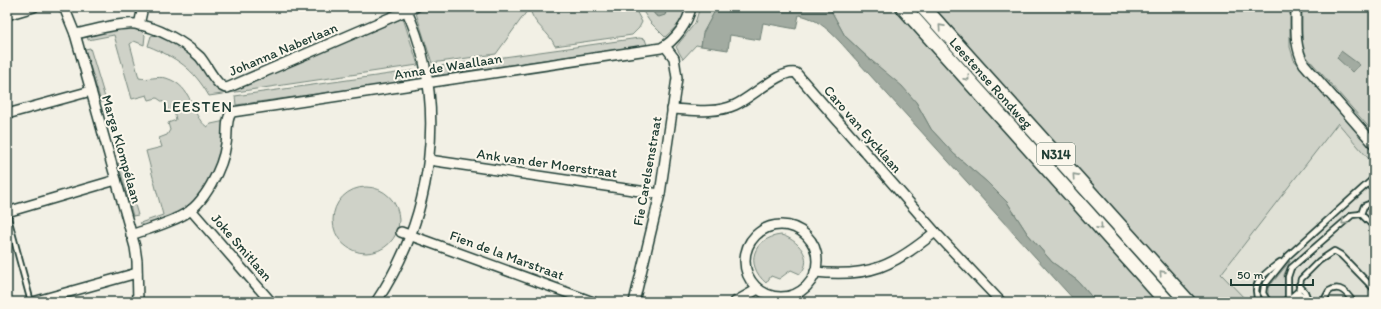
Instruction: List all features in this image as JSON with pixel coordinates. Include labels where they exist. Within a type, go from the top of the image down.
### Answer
[{"type":"main road","name":"Leestense Rondweg","points":[[903,7],[1167,302]]},
{"type":"main road","name":"Leestense Rondweg","points":[[923,7],[1188,302]]},
{"type":"street","points":[[7,15],[34,7]]},
{"type":"street","name":"Marga Klompélaan","points":[[64,7],[75,34],[131,235],[137,261],[138,302]]},
{"type":"street","points":[[75,34],[128,24],[140,24],[143,7]]},
{"type":"street","points":[[665,46],[686,22],[691,7]]},
{"type":"street","points":[[1296,7],[1296,43],[1304,64],[1374,144]]},
{"type":"street","points":[[376,302],[395,272],[412,235],[423,198],[429,160],[431,134],[427,83],[409,8]]},
{"type":"street","name":"Johanna Naberlaan","points":[[140,24],[167,35],[183,44],[203,61],[221,86],[227,88],[409,8]]},
{"type":"street","name":"Anna de Waallaan","points":[[191,210],[209,187],[220,165],[226,144],[229,117],[232,112],[649,50],[665,46]]},
{"type":"street","name":"Fie Carelsenstraat","points":[[634,302],[660,194],[677,78],[674,58],[665,46]]},
{"type":"street","name":"Caro van Eycklaan","points":[[672,109],[715,111],[734,106],[782,75],[791,72],[796,73],[935,232],[1001,302]]},
{"type":"street","points":[[7,114],[91,91]]},
{"type":"street","name":"Ank van der Moerstraat","points":[[429,160],[660,194]]},
{"type":"street","points":[[7,213],[116,180]]},
{"type":"street","points":[[131,235],[183,215],[191,210]]},
{"type":"street","name":"Joke Smitlaan","points":[[191,210],[271,302]]},
{"type":"street","points":[[778,225],[793,227],[809,238],[815,249],[815,272],[804,288],[793,295],[773,296],[758,288],[750,279],[746,267],[746,253],[751,241],[760,231],[771,226],[778,225]]},
{"type":"street","name":"Fien de la Marstraat","points":[[401,232],[593,302]]},
{"type":"street","points":[[815,272],[832,274],[862,272],[884,267],[910,253],[935,232]]},
{"type":"street","points":[[32,302],[137,273]]},
{"type":"street","points":[[735,302],[758,288]]},
{"type":"lane","points":[[1259,302],[1256,287],[1259,278],[1288,256],[1374,178]]},
{"type":"lane","points":[[1361,214],[1364,206],[1371,202],[1374,208]]},
{"type":"lane","points":[[7,213],[32,302]]},
{"type":"lane","points":[[1361,214],[1374,227]]},
{"type":"lane","points":[[1286,300],[1289,273],[1297,262],[1352,215],[1361,214]]},
{"type":"lane","points":[[1296,302],[1301,279],[1334,251],[1341,255],[1374,289]]},
{"type":"lane","points":[[1268,302],[1263,293],[1264,286],[1288,256]]},
{"type":"lane","points":[[1299,285],[1309,300]]},
{"type":"lane","points":[[1322,302],[1329,291],[1338,288],[1353,302]]},
{"type":"lane","points":[[1286,300],[1297,292]]},
{"type":"lane","points":[[1297,292],[1309,300]]},
{"type":"shaded area","points":[[430,7],[634,7],[642,22],[639,28],[632,35],[555,46],[549,36],[535,21],[530,10],[527,11],[496,54],[432,63],[416,13]]},
{"type":"shaded area","points":[[640,7],[650,7],[651,9],[665,15],[668,7],[687,7],[679,24],[665,37],[650,22]]},
{"type":"shaded area","points":[[650,7],[668,7],[665,15],[659,17],[655,15]]},
{"type":"shaded area","points":[[700,7],[717,7],[703,33],[701,46],[696,45],[683,59],[676,47],[695,23]]},
{"type":"shaded area","points":[[717,7],[829,7],[845,36],[902,86],[916,102],[931,129],[954,154],[987,182],[1007,202],[1027,233],[1052,262],[1078,281],[1096,302],[1076,302],[839,41],[824,27],[808,17],[799,15],[796,29],[763,23],[760,40],[730,35],[728,50],[701,46],[703,33]]},
{"type":"shaded area","points":[[829,7],[899,7],[1163,302],[1096,302],[1078,281],[1052,262],[1027,233],[1007,202],[987,182],[954,154],[931,129],[916,102],[845,36]]},
{"type":"shaded area","points":[[908,7],[919,7],[1184,302],[1173,302]]},
{"type":"shaded area","points":[[931,7],[1290,7],[1290,47],[1294,60],[1374,150],[1374,165],[1338,123],[1221,274],[1248,302],[1193,302]]},
{"type":"shaded area","points":[[1276,7],[1374,7],[1374,302],[1235,302],[1203,268],[1275,59]]},
{"type":"shaded area","points":[[1302,7],[1374,7],[1374,133],[1306,56],[1302,46]]},
{"type":"shaded area","points":[[403,18],[418,65],[209,96],[197,78],[183,65],[168,55],[148,46],[151,36],[153,35],[175,43],[196,60],[217,89],[220,91],[228,91]]},
{"type":"shaded area","points":[[125,26],[137,27],[145,35],[144,45],[134,41],[130,44],[139,78],[166,78],[175,82],[187,94],[201,122],[207,127],[211,124],[225,121],[224,138],[214,170],[188,210],[145,227],[140,223],[163,215],[146,151],[162,147],[159,138],[167,135],[170,130],[168,123],[176,120],[174,110],[168,111],[166,104],[157,98],[149,100],[147,95],[132,99],[114,35],[88,40],[87,35]]},
{"type":"shaded area","points":[[639,38],[645,39],[647,45],[434,76],[433,67]]},
{"type":"shaded area","points":[[90,48],[106,101],[101,102],[85,49]]},
{"type":"shaded area","points":[[1341,51],[1360,65],[1352,72],[1337,58]]},
{"type":"shaded area","points":[[418,70],[418,80],[236,105],[235,96]]},
{"type":"shaded area","points":[[122,162],[138,215],[133,216],[118,163]]},
{"type":"shaded area","points":[[366,187],[378,190],[389,197],[396,208],[399,220],[396,232],[389,243],[378,250],[366,253],[354,250],[343,243],[336,232],[333,220],[336,208],[343,197],[354,190]]},
{"type":"shaded area","points":[[781,235],[787,237],[798,245],[805,256],[806,262],[800,274],[791,270],[779,279],[771,276],[766,283],[759,276],[755,268],[755,253],[758,246],[764,241],[771,237]]},
{"type":"shaded area","points":[[1290,261],[1284,275],[1286,294],[1282,298],[1273,300],[1268,295],[1268,288]]},
{"type":"district","name":"LEESTEN","points":[[198,106]]}]
